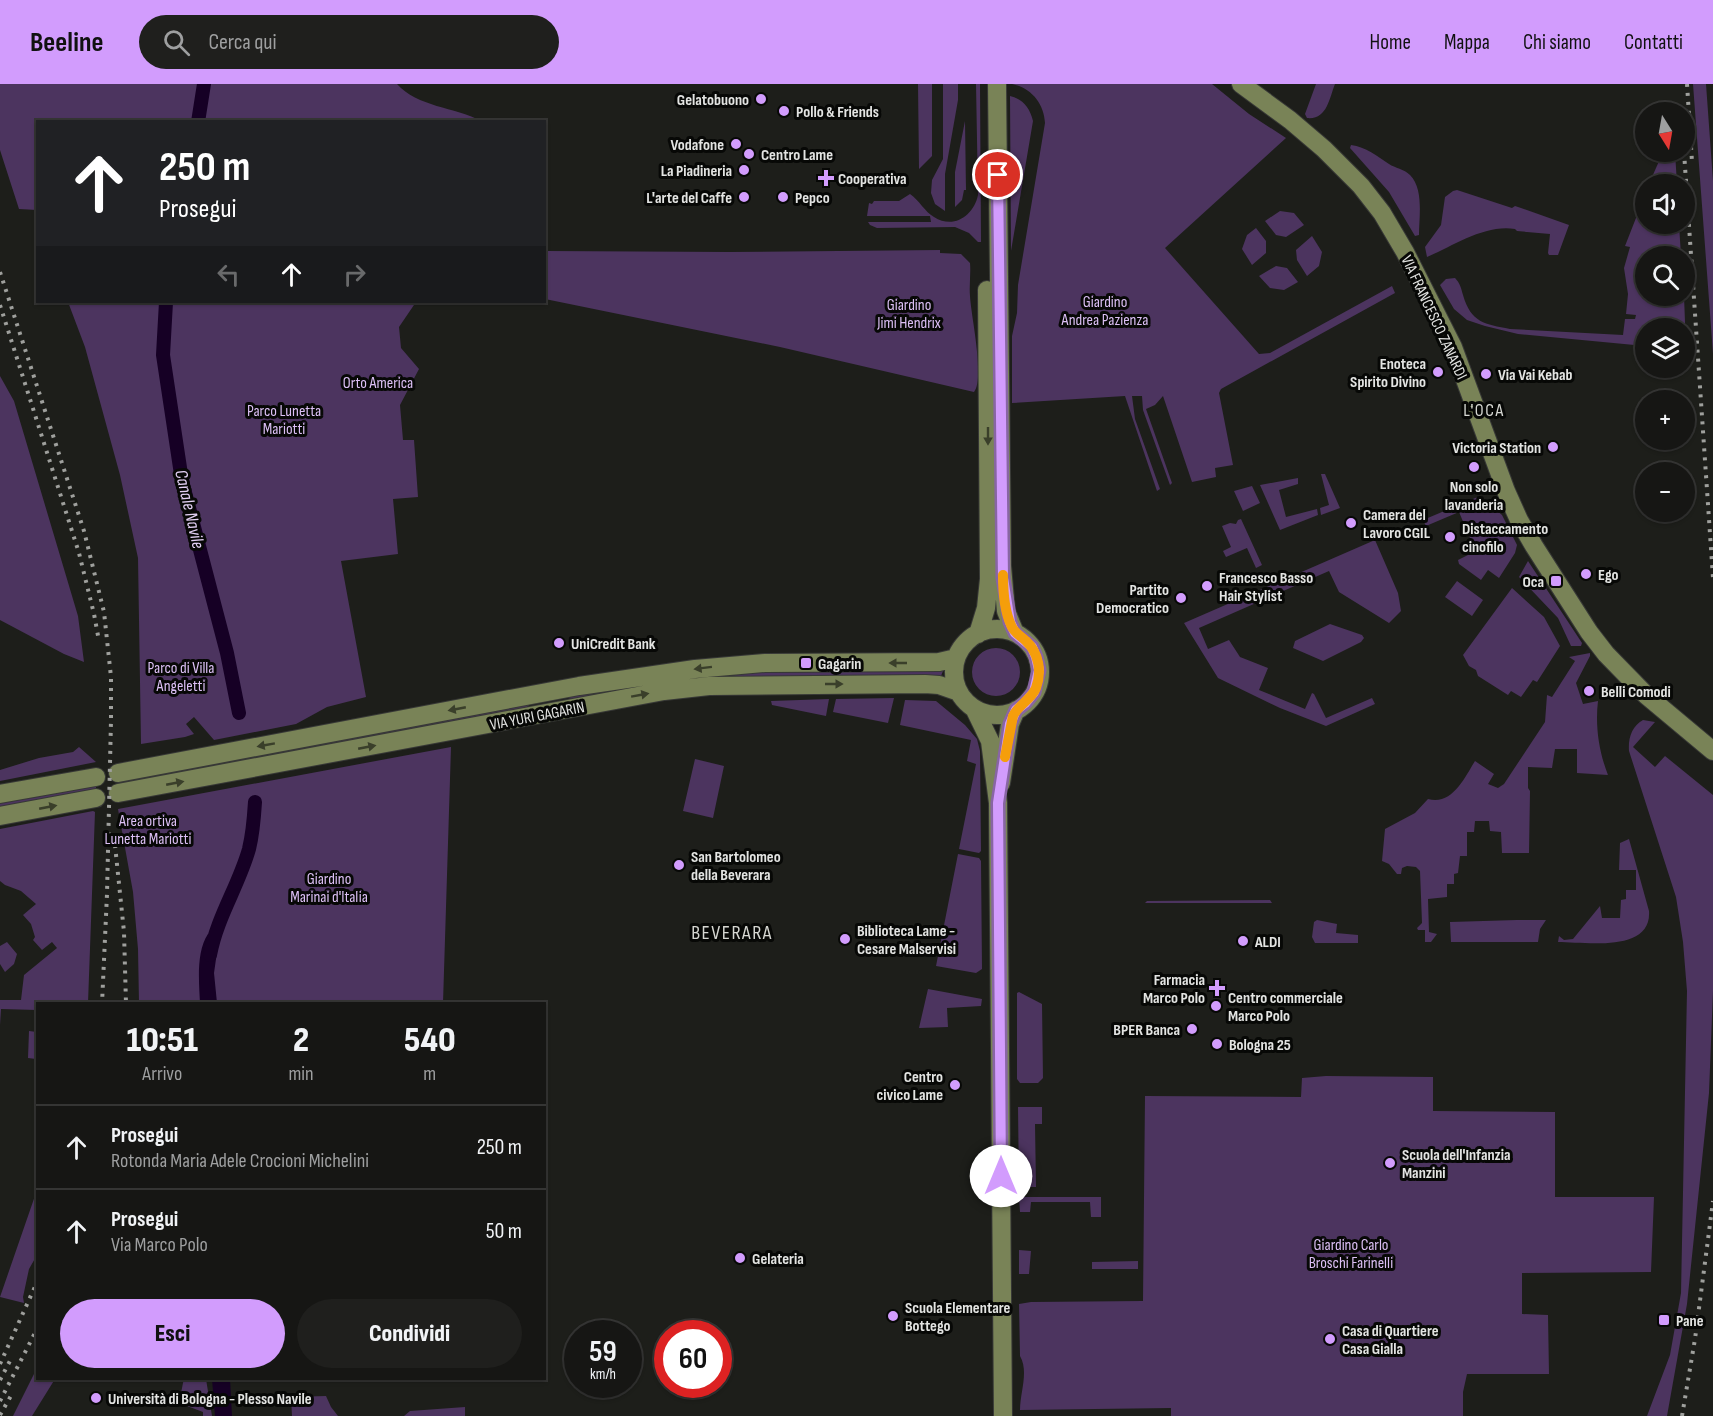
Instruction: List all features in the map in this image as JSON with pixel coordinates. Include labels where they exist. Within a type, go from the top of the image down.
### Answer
[{"type":"main road","points":[[978,633],[986,608],[988,579],[986,84]]},
{"type":"main road","points":[[997,84],[1002,566],[1006,610],[1015,633]]},
{"type":"main road","name":"VIA FRANCESCO ZANARDI","points":[[1240,84],[1290,120],[1324,149],[1361,186],[1382,213],[1405,252],[1453,347],[1506,491],[1534,546],[1589,632],[1606,654],[1646,695],[1713,751]]},
{"type":"main road","points":[[998,803],[1009,731],[1016,710],[1032,696],[1038,681],[1039,670],[1032,647],[1015,633],[995,629],[978,633],[966,643],[956,658],[954,676],[959,692],[974,708],[990,741],[998,803],[1003,1416]]},
{"type":"main road","name":"VIA YURI GAGARIN","points":[[118,773],[579,686],[695,669],[765,663],[939,662],[956,658]]},
{"type":"main road","name":"VIA YURI GAGARIN","points":[[118,794],[664,691],[709,686],[925,684],[939,685],[959,692]]},
{"type":"main road","points":[[974,708],[995,714],[1016,710]]},
{"type":"main road","points":[[0,794],[96,777]]},
{"type":"main road","points":[[0,816],[96,798]]},
{"type":"green space","points":[[0,84],[397,84],[415,98],[479,120],[36,120],[36,210],[19,209],[0,150]]},
{"type":"green space","points":[[918,84],[932,84],[932,156],[919,169]]},
{"type":"green space","points":[[943,84],[958,84],[958,100],[945,174],[945,211],[935,204],[931,193],[932,180],[943,159]]},
{"type":"green space","points":[[976,84],[980,84],[981,242],[955,227],[877,228],[870,225],[868,222],[931,222],[930,216],[867,216],[869,203],[899,201],[910,194],[931,215],[941,221],[956,221],[972,209],[978,195]]},
{"type":"green space","name":"Giardino Andrea Pazienza","points":[[1012,84],[1212,84],[1249,114],[1286,138],[1165,248],[1259,354],[1270,353],[1392,286],[1395,293],[1221,389],[1219,393],[1233,465],[1215,468],[1216,477],[1192,482],[1163,396],[1155,405],[1146,409],[1172,483],[1170,485],[1143,410],[1142,396],[1132,396],[1135,419],[1160,489],[1157,491],[1125,396],[1012,403],[1012,336],[1017,313],[1018,285],[1045,123],[1042,109],[1031,93]]},
{"type":"green space","points":[[1316,84],[1335,84],[1323,112],[1314,118],[1307,118],[1305,114]]},
{"type":"green space","points":[[1693,84],[1706,84],[1713,181],[1713,354],[1695,102]]},
{"type":"green space","points":[[1010,96],[1019,99],[1025,105],[1033,121],[1011,251]]},
{"type":"green space","points":[[965,121],[966,190],[964,190],[962,200],[955,207],[955,172]]},
{"type":"green space","points":[[1351,145],[1376,155],[1410,175],[1419,195],[1419,235],[1415,236],[1389,192],[1350,148]]},
{"type":"green space","points":[[1659,162],[1676,162],[1676,174],[1653,174]]},
{"type":"green space","points":[[1457,190],[1512,208],[1515,206],[1569,225],[1558,255],[1548,253],[1550,234],[1504,228],[1481,233],[1427,257],[1425,247],[1441,225],[1445,197]]},
{"type":"green space","points":[[1280,211],[1294,213],[1304,225],[1286,237],[1276,235],[1265,221]]},
{"type":"green space","points":[[1635,220],[1635,234],[1680,234],[1680,246],[1635,246],[1635,306],[1684,306],[1685,318],[1635,318],[1636,315],[1626,314],[1628,294],[1624,268],[1630,247],[1625,246]]},
{"type":"green space","points":[[1256,228],[1266,241],[1266,253],[1252,265],[1242,249],[1247,235]]},
{"type":"green space","points":[[1312,236],[1322,252],[1319,266],[1307,276],[1297,260],[1296,250]]},
{"type":"green space","name":"Giardino Jimi Hendrix","points":[[940,250],[940,253],[961,254],[970,263],[970,296],[978,361],[977,385],[974,392],[780,347],[546,299],[546,251]]},
{"type":"green space","points":[[1276,266],[1287,268],[1298,282],[1284,290],[1270,288],[1259,276]]},
{"type":"green space","points":[[1455,278],[1470,311],[1480,321],[1493,326],[1510,329],[1623,335],[1625,319],[1635,319],[1635,345],[1518,334],[1467,320],[1454,309],[1440,285],[1446,279]]},
{"type":"green space","name":"Parco Lunetta Mariotti","points":[[68,303],[415,303],[399,327],[401,348],[419,369],[400,405],[403,440],[414,440],[418,497],[393,499],[398,554],[341,561],[366,697],[327,707],[296,724],[214,740],[194,717],[186,724],[194,734],[141,744],[138,558],[120,475],[85,347]]},
{"type":"green space","points":[[0,376],[14,401],[78,616],[84,662],[0,620]]},
{"type":"green space","points":[[1321,474],[1325,474],[1340,508],[1321,515],[1320,508],[1329,505]]},
{"type":"green space","points":[[1298,478],[1298,484],[1279,490],[1286,517],[1317,509],[1318,515],[1280,530],[1260,485]]},
{"type":"green space","points":[[1252,486],[1260,503],[1243,511],[1234,491]]},
{"type":"green space","points":[[1480,496],[1502,515],[1517,545],[1515,553],[1499,578],[1488,570],[1481,580],[1459,564],[1458,560],[1475,550],[1459,512],[1426,526],[1423,520]]},
{"type":"green space","points":[[1241,519],[1262,565],[1256,568],[1247,548],[1226,557],[1223,551],[1231,547],[1222,526],[1230,523],[1236,524]]},
{"type":"green space","points":[[1375,540],[1398,593],[1401,611],[1389,623],[1339,592],[1329,571],[1199,628],[1208,649],[1229,640],[1240,657],[1268,668],[1259,690],[1305,709],[1312,693],[1326,718],[1372,698],[1375,704],[1326,726],[1280,708],[1218,678],[1184,623]]},
{"type":"green space","points":[[1528,561],[1582,643],[1581,646],[1571,646],[1558,618],[1519,577]]},
{"type":"green space","points":[[1457,581],[1483,600],[1472,616],[1445,597]]},
{"type":"green space","points":[[1512,588],[1544,617],[1560,646],[1537,682],[1533,680],[1521,697],[1511,691],[1508,695],[1478,676],[1476,670],[1469,666],[1463,655]]},
{"type":"green space","points":[[1330,624],[1362,635],[1364,638],[1361,642],[1323,661],[1293,648],[1295,641]]},
{"type":"green space","points":[[996,648],[1013,655],[1020,672],[1013,689],[996,696],[979,689],[972,672],[979,655]]},
{"type":"green space","points":[[1590,653],[1576,683],[1583,704],[1598,701],[1598,739],[1608,775],[1577,773],[1577,749],[1555,749],[1552,768],[1528,767],[1529,853],[1502,853],[1501,832],[1490,831],[1489,821],[1475,821],[1474,832],[1467,832],[1467,856],[1460,856],[1458,873],[1454,874],[1454,884],[1447,884],[1447,897],[1428,899],[1429,932],[1437,934],[1431,942],[1425,942],[1425,930],[1417,928],[1422,923],[1420,871],[1416,867],[1407,866],[1402,868],[1401,874],[1397,874],[1389,864],[1382,861],[1385,829],[1415,813],[1428,799],[1436,800],[1451,794],[1457,789],[1475,761],[1494,774],[1488,784],[1498,788],[1504,784],[1545,722],[1547,695],[1552,697],[1575,661],[1569,657]]},
{"type":"green space","points":[[943,671],[941,676],[787,677],[568,698],[572,695],[711,673]]},
{"type":"green space","points":[[894,698],[888,723],[833,712],[836,699]]},
{"type":"green space","points":[[829,699],[826,716],[772,705],[771,701]]},
{"type":"green space","points":[[905,700],[936,701],[965,725],[977,739],[980,751],[981,851],[979,853],[959,849],[976,764],[967,761],[971,740],[900,725]]},
{"type":"green space","points":[[525,703],[529,705],[526,708],[118,784],[118,779]]},
{"type":"green space","points":[[1643,720],[1655,722],[1633,747],[1655,767],[1665,756],[1713,795],[1713,991],[1709,1093],[1687,1304],[1667,1416],[1647,1416],[1670,1355],[1681,1293],[1687,991],[1676,897],[1629,751],[1632,733]]},
{"type":"green space","points":[[79,747],[96,762],[0,781],[0,770],[39,758],[73,752]]},
{"type":"green space","name":"Giardino Marinai d'Italia","points":[[451,747],[443,1002],[139,1002],[138,949],[133,892],[118,809]]},
{"type":"green space","points":[[695,759],[724,766],[713,818],[683,811]]},
{"type":"green space","points":[[96,785],[96,790],[0,808],[0,802]]},
{"type":"green space","points":[[95,812],[88,1002],[36,1002],[36,1010],[1,1009],[0,1025],[0,1000],[21,1000],[24,975],[57,948],[52,942],[42,950],[33,940],[35,937],[31,924],[23,915],[36,904],[21,891],[0,881],[0,829]]},
{"type":"green space","points":[[1629,839],[1649,911],[1647,924],[1640,934],[1615,942],[1558,942],[1559,936],[1564,940],[1573,939],[1600,906],[1602,918],[1620,918],[1621,900],[1626,899],[1626,890],[1636,890],[1636,870],[1619,870],[1620,843]]},
{"type":"green space","points":[[958,854],[979,858],[981,861],[982,969],[976,973],[936,966]]},
{"type":"green space","points":[[1270,900],[1272,903],[1145,903],[1147,901]]},
{"type":"green space","points":[[1317,920],[1337,924],[1336,933],[1358,935],[1358,943],[1315,943],[1312,937],[1314,922]]},
{"type":"green space","points":[[1546,920],[1540,929],[1538,942],[1451,942],[1450,922]]},
{"type":"green space","points":[[7,942],[17,954],[14,964],[5,972],[0,964],[0,946]]},
{"type":"green space","points":[[928,989],[982,999],[981,1006],[947,1008],[948,1027],[919,1028]]},
{"type":"green space","points":[[1017,993],[1042,1004],[1043,1078],[1038,1083],[1020,1083],[1017,1079]]},
{"type":"green space","points":[[29,1031],[36,1032],[36,1059],[28,1058]]},
{"type":"green space","name":"Giardino Carlo Broschi Farinelli","points":[[1326,1076],[1433,1077],[1433,1111],[1555,1112],[1555,1197],[1654,1197],[1651,1272],[1522,1273],[1522,1314],[1548,1315],[1549,1374],[1467,1374],[1463,1392],[1463,1416],[1171,1416],[1171,1408],[1020,1410],[1024,1369],[1020,1356],[1019,1304],[1143,1301],[1145,1096],[1301,1097],[1302,1078]]},
{"type":"green space","points":[[1018,1107],[1042,1107],[1042,1124],[1035,1124],[1036,1187],[1019,1187]]},
{"type":"green space","points":[[36,1193],[36,1257],[29,1269],[23,1297],[24,1303],[0,1297]]},
{"type":"green space","points":[[1019,1197],[1101,1197],[1101,1217],[1091,1217],[1090,1202],[1031,1202],[1030,1212],[1020,1212]]},
{"type":"green space","points":[[1019,1250],[1031,1251],[1029,1274],[1019,1274]]},
{"type":"green space","points":[[1138,1261],[1138,1269],[1092,1269],[1092,1262]]},
{"type":"green space","points":[[36,1370],[36,1380],[54,1380],[32,1416],[13,1416]]},
{"type":"green space","points":[[184,1380],[206,1380],[212,1416],[203,1416],[203,1412],[179,1403]]},
{"type":"green space","points":[[326,1396],[338,1416],[292,1416],[291,1397]]},
{"type":"green space","points":[[465,1407],[465,1416],[404,1416],[410,1411]]},
{"type":"shaded area","points":[[208,934],[219,938],[214,973],[217,1002],[200,1002],[200,958]]},
{"type":"shaded area","points":[[212,1380],[230,1380],[232,1416],[215,1416]]},
{"type":"waterway","name":"Canale Navile","points":[[198,120],[204,84]]},
{"type":"waterway","name":"Canale Navile","points":[[166,303],[163,355],[182,481],[227,653],[239,713]]},
{"type":"waterway","name":"Canale Navile","points":[[210,955],[218,927],[249,849],[255,802]]},
{"type":"railway","points":[[1687,84],[1688,102]]},
{"type":"railway","points":[[1685,162],[1713,578]]},
{"type":"railway","points":[[0,272],[84,531],[104,612],[111,677],[111,720],[102,1002]]},
{"type":"railway","points":[[0,305],[79,553],[99,641]]},
{"type":"railway","points":[[115,845],[124,932],[126,1002]]},
{"type":"railway","points":[[1682,1416],[1695,1339],[1713,1201]]},
{"type":"railway","points":[[0,1364],[36,1284]]},
{"type":"railway","points":[[0,1401],[36,1331]]},
{"type":"railway","points":[[0,1380],[12,1357]]},
{"type":"railway","points":[[0,1415],[12,1394]]},
{"type":"slow traffic","points":[[1003,575],[1008,617],[1015,633],[1032,647],[1039,670],[1038,681],[1032,696],[1016,710],[1013,716],[1005,757]]},
{"type":"place","name":"Gelatobuono","points":[[761,99]]},
{"type":"place","name":"Pollo & Friends","points":[[784,111]]},
{"type":"place","name":"Vodafone","points":[[736,144]]},
{"type":"place","name":"Centro Lame","points":[[749,154]]},
{"type":"place","name":"La Piadineria","points":[[744,170]]},
{"type":"place","name":"Cooperativa","points":[[826,178]]},
{"type":"place","name":"L'arte del Caffe","points":[[744,197]]},
{"type":"place","name":"Pepco","points":[[783,197]]},
{"type":"place","name":"Enoteca Spirito Divino","points":[[1438,372]]},
{"type":"place","name":"Via Vai Kebab","points":[[1486,374]]},
{"type":"place","name":"Victoria Station","points":[[1553,447]]},
{"type":"place","name":"Non solo lavanderia","points":[[1474,467]]},
{"type":"place","name":"Camera del Lavoro CGIL","points":[[1351,523]]},
{"type":"place","name":"Distaccamento cinofilo","points":[[1450,537]]},
{"type":"place","name":"Ego","points":[[1586,574]]},
{"type":"place","name":"Oca","points":[[1556,581]]},
{"type":"place","name":"Francesco Basso Hair Stylist","points":[[1207,586]]},
{"type":"place","name":"Partito Democratico","points":[[1181,598]]},
{"type":"place","name":"UniCredit Bank","points":[[559,643]]},
{"type":"place","name":"Gagarin","points":[[806,663]]},
{"type":"place","name":"Belli Comodi","points":[[1589,691]]},
{"type":"place","name":"San Bartolomeo della Beverara","points":[[679,865]]},
{"type":"place","name":"Biblioteca Lame - Cesare Malservisi","points":[[845,939]]},
{"type":"place","name":"ALDI","points":[[1243,941]]},
{"type":"place","name":"Farmacia Marco Polo","points":[[1217,988]]},
{"type":"place","name":"Centro commerciale Marco Polo","points":[[1216,1006]]},
{"type":"place","name":"BPER Banca","points":[[1192,1029]]},
{"type":"place","name":"Bologna 25","points":[[1217,1044]]},
{"type":"place","name":"Centro civico Lame","points":[[955,1085]]},
{"type":"place","name":"Scuola dell'Infanzia Manzini","points":[[1390,1163]]},
{"type":"place","name":"Gelateria","points":[[740,1258]]},
{"type":"place","name":"Scuola Elementare Bottego","points":[[893,1316]]},
{"type":"place","name":"Pane","points":[[1664,1320]]},
{"type":"place","name":"Casa di Quartiere Casa Gialla","points":[[1330,1339]]},
{"type":"place","name":"Università di Bologna - Plesso Navile","points":[[96,1398]]},
{"type":"district","name":"L'OCA","points":[[1484,410]]},
{"type":"district","name":"BEVERARA","points":[[732,932]]},
{"type":"route","points":[[998,175],[1002,566],[1005,603],[1015,633],[1032,647],[1039,670],[1038,681],[1032,696],[1016,710],[1010,724],[998,803],[1001,1176]]},
{"type":"park label","name":"Orto America","points":[[378,382]]},
{"type":"park label","name":"Parco di Villa Angeletti","points":[[181,676]]},
{"type":"park label","name":"Area ortiva Lunetta Mariotti","points":[[148,829]]}]
